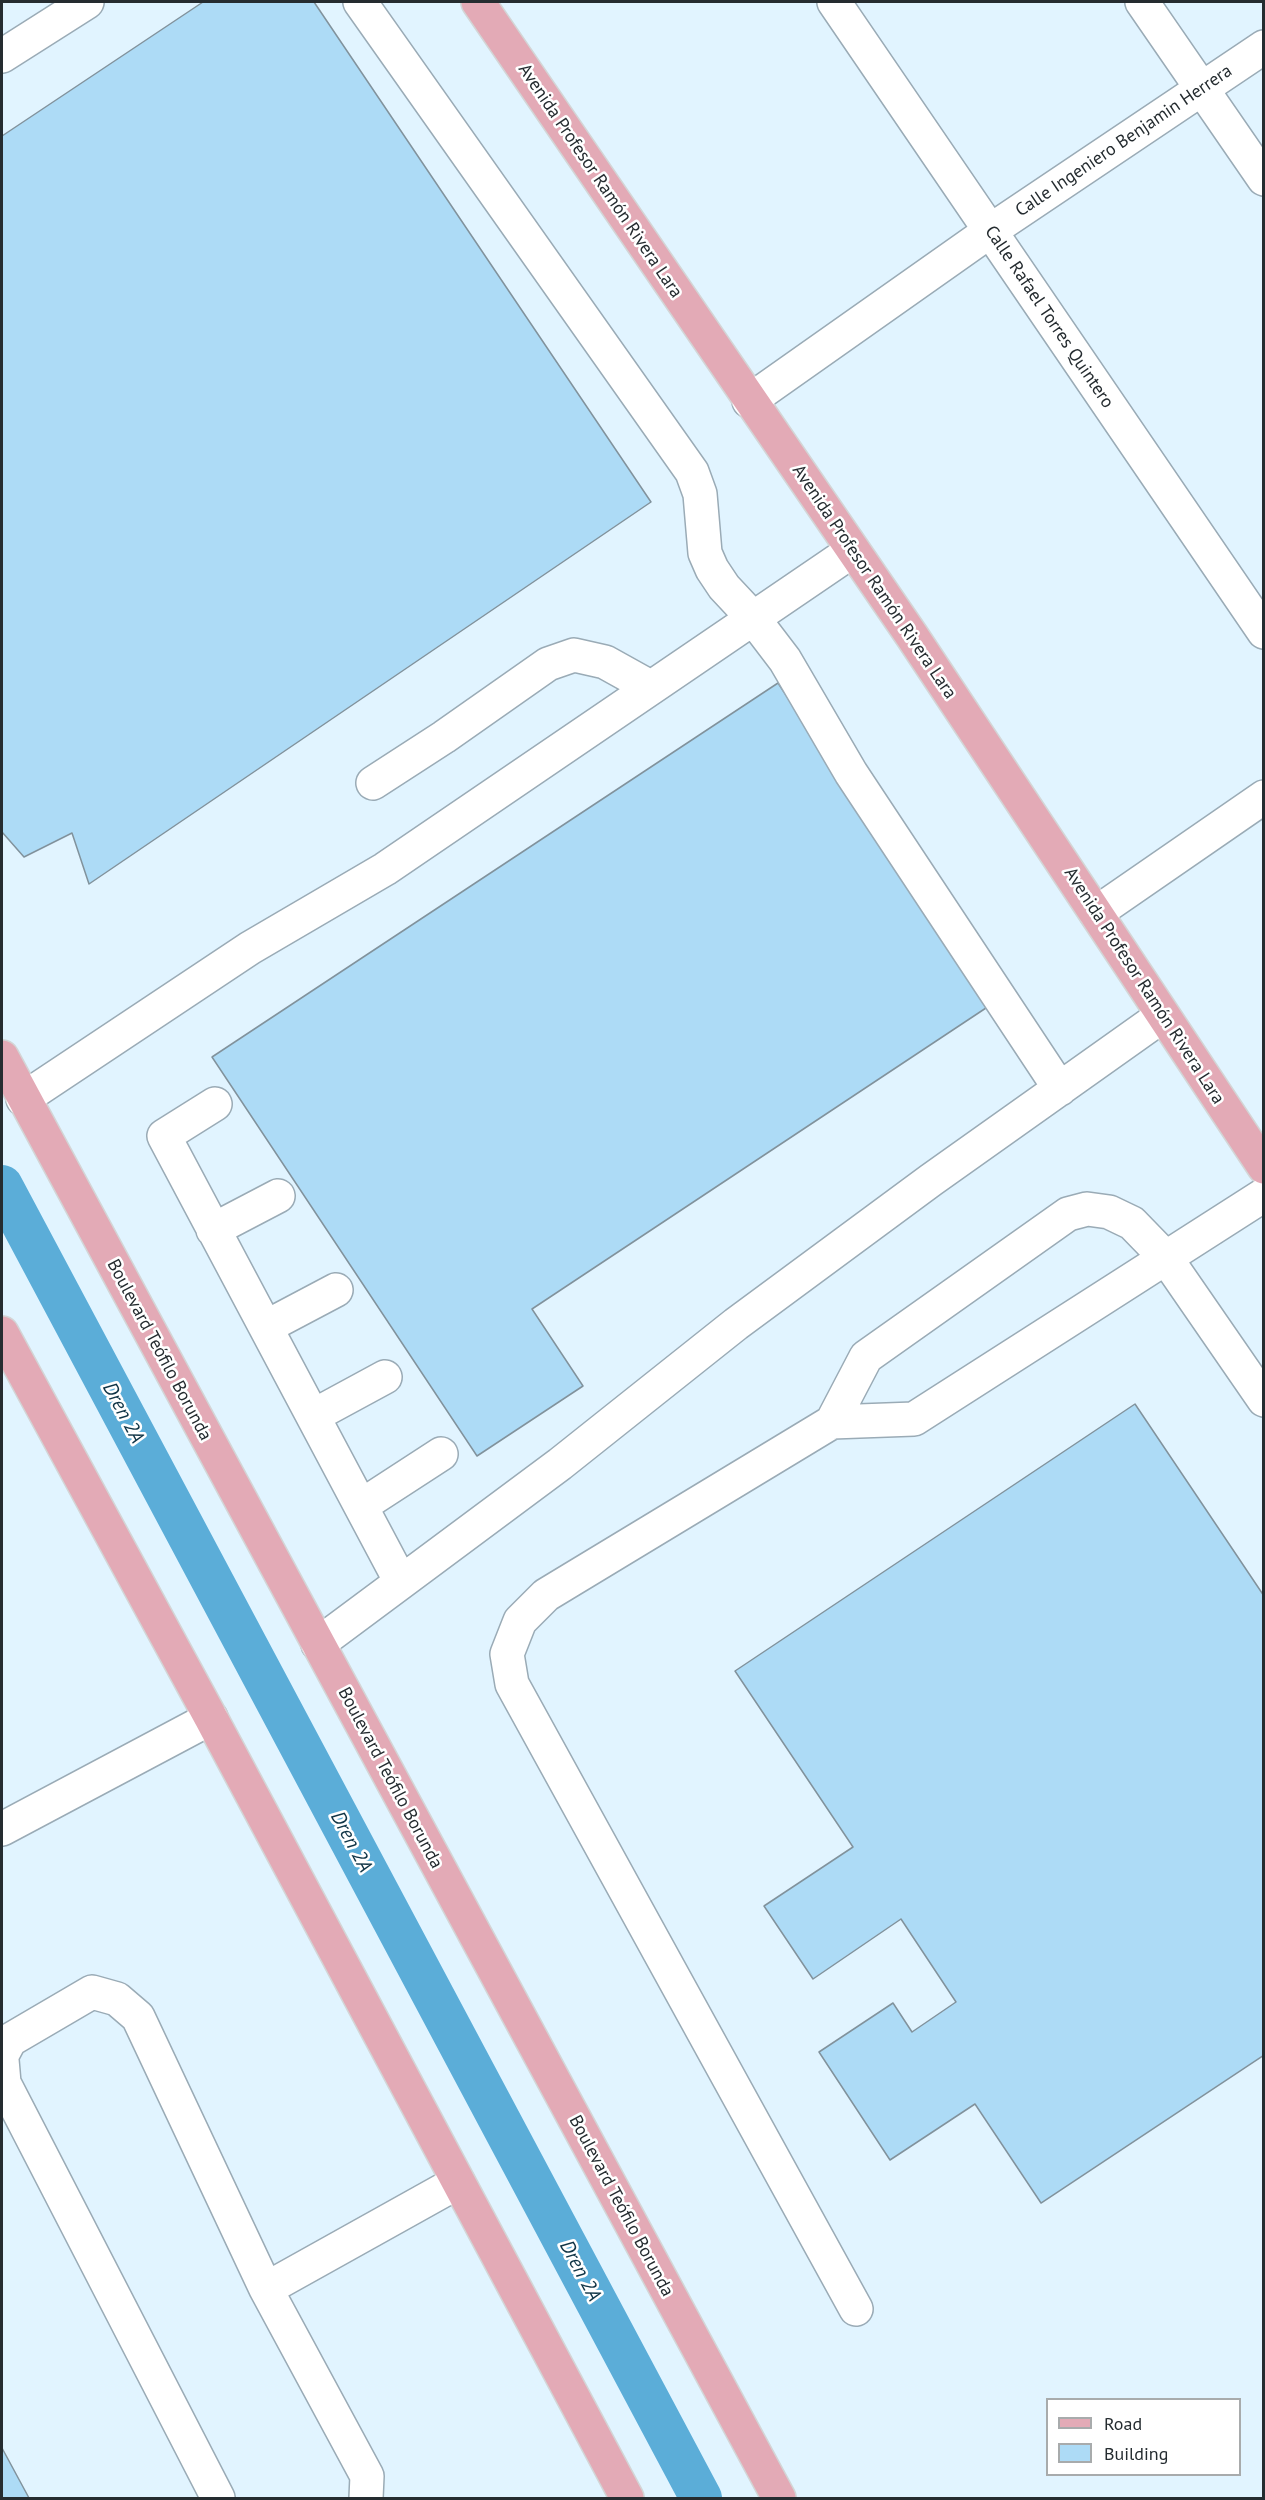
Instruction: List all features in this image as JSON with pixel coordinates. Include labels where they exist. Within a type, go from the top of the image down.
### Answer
[{"type":"main road","name":"Avenida Profesor Ramón Rivera Lara","points":[[478,2],[912,636],[1162,1016],[1259,1151]]},
{"type":"main road","name":"Boulevard Teófilo Borunda","points":[[2,1057],[779,2499]]},
{"type":"main road","points":[[2,1333],[212,1718],[627,2499]]},
{"type":"street","points":[[2,56],[87,2]]},
{"type":"street","points":[[360,2],[692,472],[700,494],[705,553],[724,587],[753,618],[785,660],[851,773],[1060,1089]]},
{"type":"street","name":"Calle Rafael Torres Quintero","points":[[834,2],[1263,632]]},
{"type":"street","points":[[1142,2],[1263,179]]},
{"type":"street","name":"Calle Ingeniero Benjamin Herrera","points":[[749,401],[990,231],[1263,47]]},
{"type":"street","points":[[23,1099],[250,948],[385,869],[852,551]]},
{"type":"street","points":[[374,783],[548,664],[574,655],[605,662],[650,687]]},
{"type":"street","points":[[1096,913],[1263,797]]},
{"type":"street","points":[[318,1644],[560,1464],[736,1324],[931,1180],[1162,1016]]},
{"type":"street","points":[[214,1104],[164,1136],[401,1582]]},
{"type":"street","points":[[213,1230],[278,1196]]},
{"type":"street","points":[[856,2309],[512,1683],[507,1654],[520,1621],[546,1594],[832,1422],[914,1419],[1263,1196]]},
{"type":"street","points":[[832,1422],[866,1357],[1068,1214],[1087,1209],[1109,1212],[1132,1223],[1166,1258],[1263,1400]]},
{"type":"street","points":[[266,1328],[336,1290]]},
{"type":"street","points":[[313,1416],[385,1377]]},
{"type":"street","points":[[361,1506],[441,1454]]},
{"type":"street","points":[[2,1829],[212,1718]]},
{"type":"street","points":[[2,2055],[10,2040],[92,1992],[117,1999],[138,2017],[266,2289],[367,2476],[366,2499]]},
{"type":"street","points":[[2,2060],[4,2083],[218,2499]]},
{"type":"street","points":[[266,2289],[458,2181]]},
{"type":"building","points":[[203,2],[314,2],[651,502],[89,884],[72,833],[24,857],[2,832],[2,136]]},
{"type":"building","points":[[778,683],[992,1004],[532,1309],[583,1386],[477,1456],[212,1057]]},
{"type":"building","points":[[1135,1404],[1264,1596],[1264,2055],[1041,2203],[975,2104],[890,2160],[819,2052],[893,2003],[912,2032],[956,2002],[901,1919],[813,1979],[764,1906],[853,1847],[735,1671]]},
{"type":"building","points":[[2,2448],[29,2498],[2,2498]]},
{"type":"waterway","name":"Dren 2A","points":[[2,1186],[701,2498]]}]
